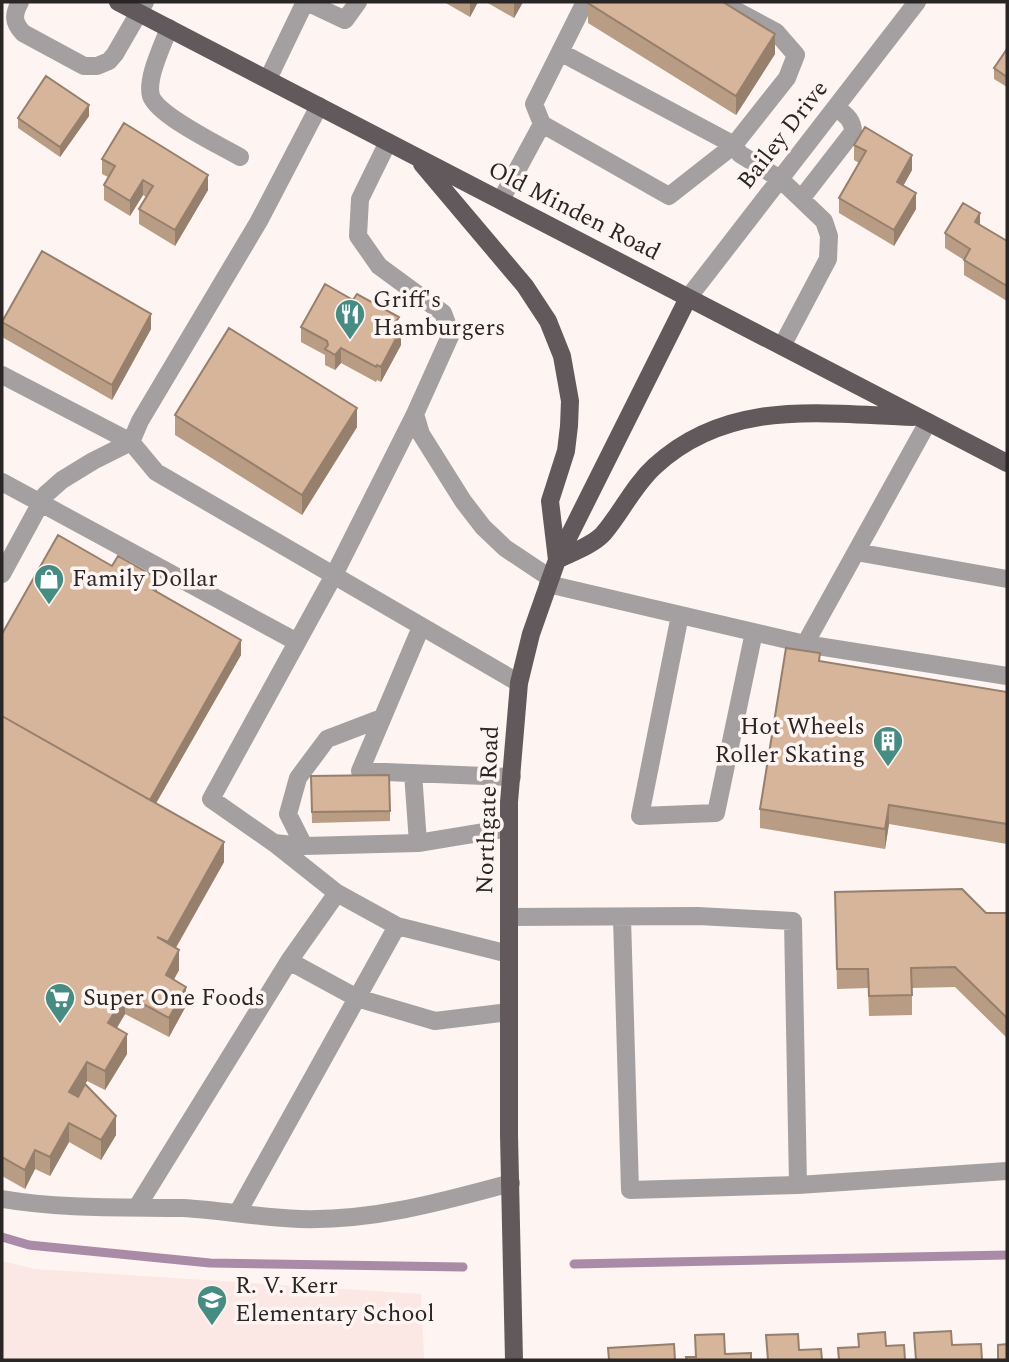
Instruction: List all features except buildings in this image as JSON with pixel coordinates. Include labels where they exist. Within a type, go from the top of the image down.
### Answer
[{"type":"main road","name":"Old Minden Road","points":[[118,2],[142,7],[169,28],[1007,463]]},
{"type":"main road","points":[[415,156],[525,286],[548,321],[562,356],[570,401],[566,451],[550,501],[557,560],[601,536],[640,481],[670,454],[723,425],[755,416],[796,413],[924,420]]},
{"type":"main road","name":"Northgate Road","points":[[514,1360],[509,828],[519,683],[531,634],[557,560],[688,298]]},
{"type":"street","points":[[20,2],[9,29],[23,33],[84,66],[97,66],[115,54],[142,7]]},
{"type":"street","points":[[268,79],[306,2],[345,20],[358,2]]},
{"type":"street","points":[[585,2],[534,104],[542,124],[668,196],[734,145],[787,78],[796,55],[776,32],[720,2]]},
{"type":"street","name":"Bailey Drive","points":[[688,298],[917,2]]},
{"type":"street","points":[[169,28],[152,75],[151,96],[163,110],[187,127],[240,157]]},
{"type":"street","points":[[560,52],[734,145],[740,154],[780,179],[824,221],[830,236],[828,259],[782,346]]},
{"type":"street","points":[[3,569],[45,495],[62,480],[131,442],[140,421],[259,221],[319,106]]},
{"type":"street","points":[[801,199],[853,132],[853,124],[836,107]]},
{"type":"street","points":[[501,200],[542,124]]},
{"type":"street","points":[[388,142],[360,199],[358,236],[379,266],[443,313],[451,334],[415,414],[334,575],[211,799],[274,843],[337,893],[397,926],[509,954]]},
{"type":"street","points":[[2,375],[131,442],[156,471],[519,683]]},
{"type":"street","points":[[415,414],[421,434],[463,501],[483,527],[505,548],[549,581],[680,615],[805,643],[1007,676]]},
{"type":"street","points":[[805,643],[856,552],[924,420]]},
{"type":"street","points":[[2,482],[297,642]]},
{"type":"street","points":[[856,552],[1007,579]]},
{"type":"street","points":[[680,615],[640,816],[716,813],[754,632]]},
{"type":"street","points":[[421,627],[360,771],[512,777]]},
{"type":"street","points":[[304,846],[288,814],[298,778],[327,739],[382,718]]},
{"type":"street","points":[[412,773],[418,844]]},
{"type":"street","points":[[274,843],[304,846],[418,844],[509,828]]},
{"type":"street","points":[[137,1207],[289,961],[337,893]]},
{"type":"street","points":[[509,917],[698,916],[793,921],[798,1185]]},
{"type":"street","points":[[622,918],[630,1190],[798,1185],[1007,1171]]},
{"type":"street","points":[[238,1212],[397,926]]},
{"type":"street","points":[[289,961],[356,998],[435,1021],[509,1012]]},
{"type":"street","points":[[2,1199],[32,1204],[238,1212],[300,1219],[364,1216],[415,1209],[511,1183]]},
{"type":"shaded area","name":"R. V. Kerr Elementary School","points":[[2,1261],[34,1269],[421,1294],[424,1360],[2,1360]]},
{"type":"waterway","points":[[2,1237],[29,1245],[210,1263],[463,1267]]},
{"type":"waterway","points":[[574,1264],[1007,1255]]},
{"type":"place","name":"Griff's Hamburgers","points":[[350,341]]},
{"type":"place","name":"Family Dollar","points":[[49,606]]},
{"type":"place","name":"Hot Wheels Roller Skating","points":[[888,768]]},
{"type":"place","name":"Super One Foods","points":[[60,1025]]},
{"type":"place","name":"R. V. Kerr Elementary School","points":[[212,1327]]}]
